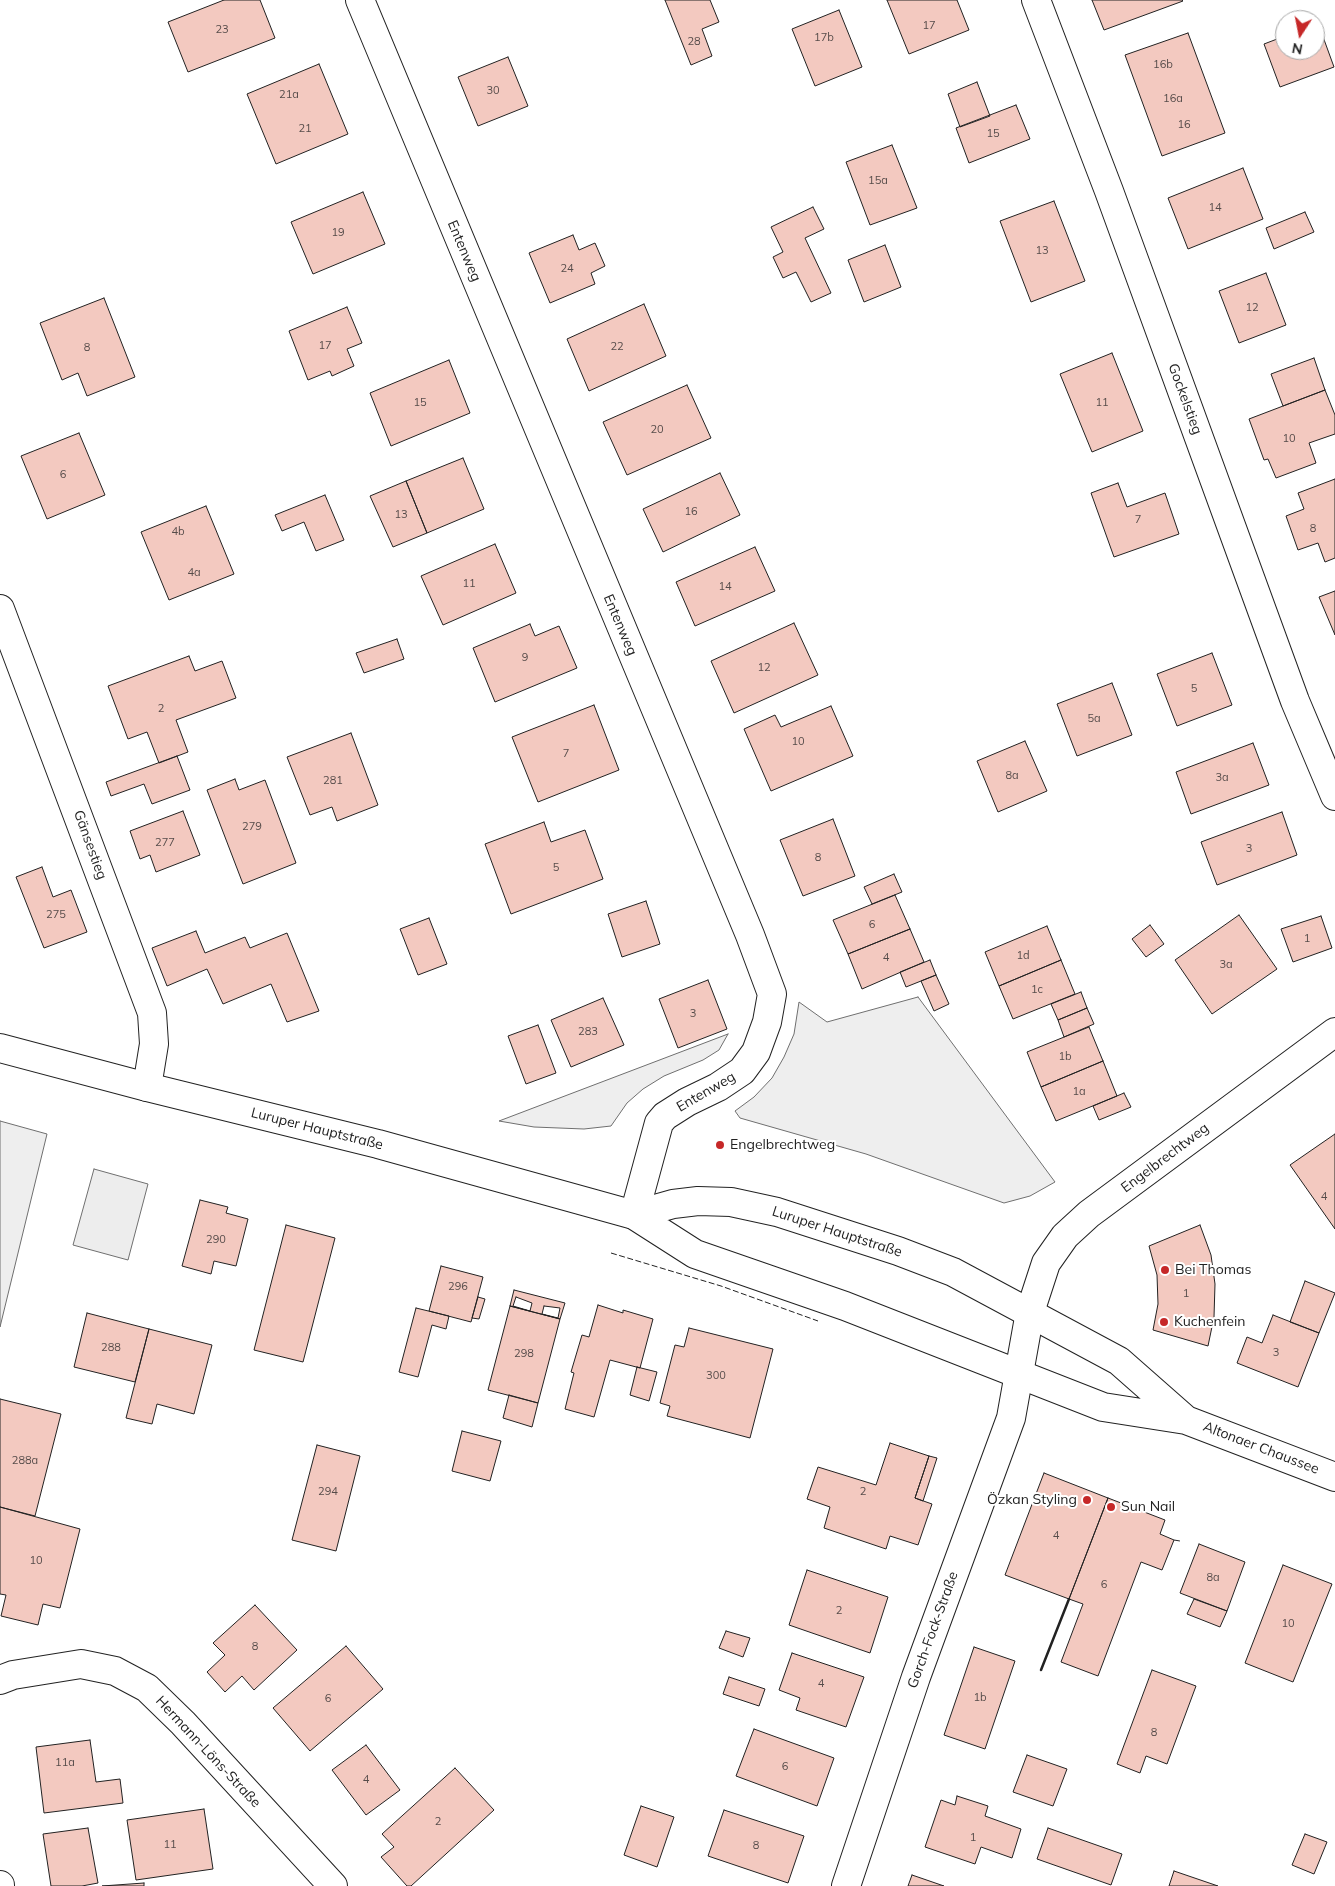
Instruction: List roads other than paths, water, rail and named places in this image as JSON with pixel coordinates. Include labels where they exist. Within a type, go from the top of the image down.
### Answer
[{"type":"street","name":"Entenweg","points":[[360,0],[746,926],[772,994],[767,1022],[756,1052],[742,1071],[718,1087],[665,1116],[659,1123],[634,1215]]},
{"type":"street","name":"Gockelstieg","points":[[1036,0],[1109,191],[1295,701],[1335,796]]},
{"type":"street","name":"Gänsestieg","points":[[0,609],[152,1013],[154,1044],[147,1087]]},
{"type":"street","name":"Engelbrechtweg","points":[[1018,1374],[1030,1312],[1046,1263],[1065,1236],[1090,1214],[1335,1032]]},
{"type":"street","name":"Luruper Hauptstraße","points":[[0,1048],[147,1087],[378,1144],[634,1215],[695,1254],[846,1306],[1018,1374]]},
{"type":"street","name":"Luruper Hauptstraße","points":[[634,1215],[674,1204],[713,1200],[777,1212],[898,1251],[953,1272],[1030,1312]]},
{"type":"street","name":"Altonaer Chaussee","points":[[1030,1312],[1119,1361],[1186,1420]]},
{"type":"street","name":"Altonaer Chaussee","points":[[1018,1374],[1103,1408],[1186,1420],[1335,1477]]},
{"type":"street","name":"Gorch-Fock-Straße","points":[[846,1886],[916,1677],[1011,1418],[1018,1374]]},
{"type":"street","name":"Hermann-Löns-Straße","points":[[0,1680],[13,1675],[81,1664],[115,1671],[147,1688],[183,1723],[333,1886]]},
{"type":"place","name":"Engelbrechtweg","points":[[720,1145]]},
{"type":"place","name":"Bei Thomas","points":[[1165,1270]]},
{"type":"place","name":"Kuchenfein","points":[[1164,1322]]},
{"type":"place","name":"Özkan Styling","points":[[1087,1500]]},
{"type":"place","name":"Sun Nail","points":[[1111,1507]]}]
